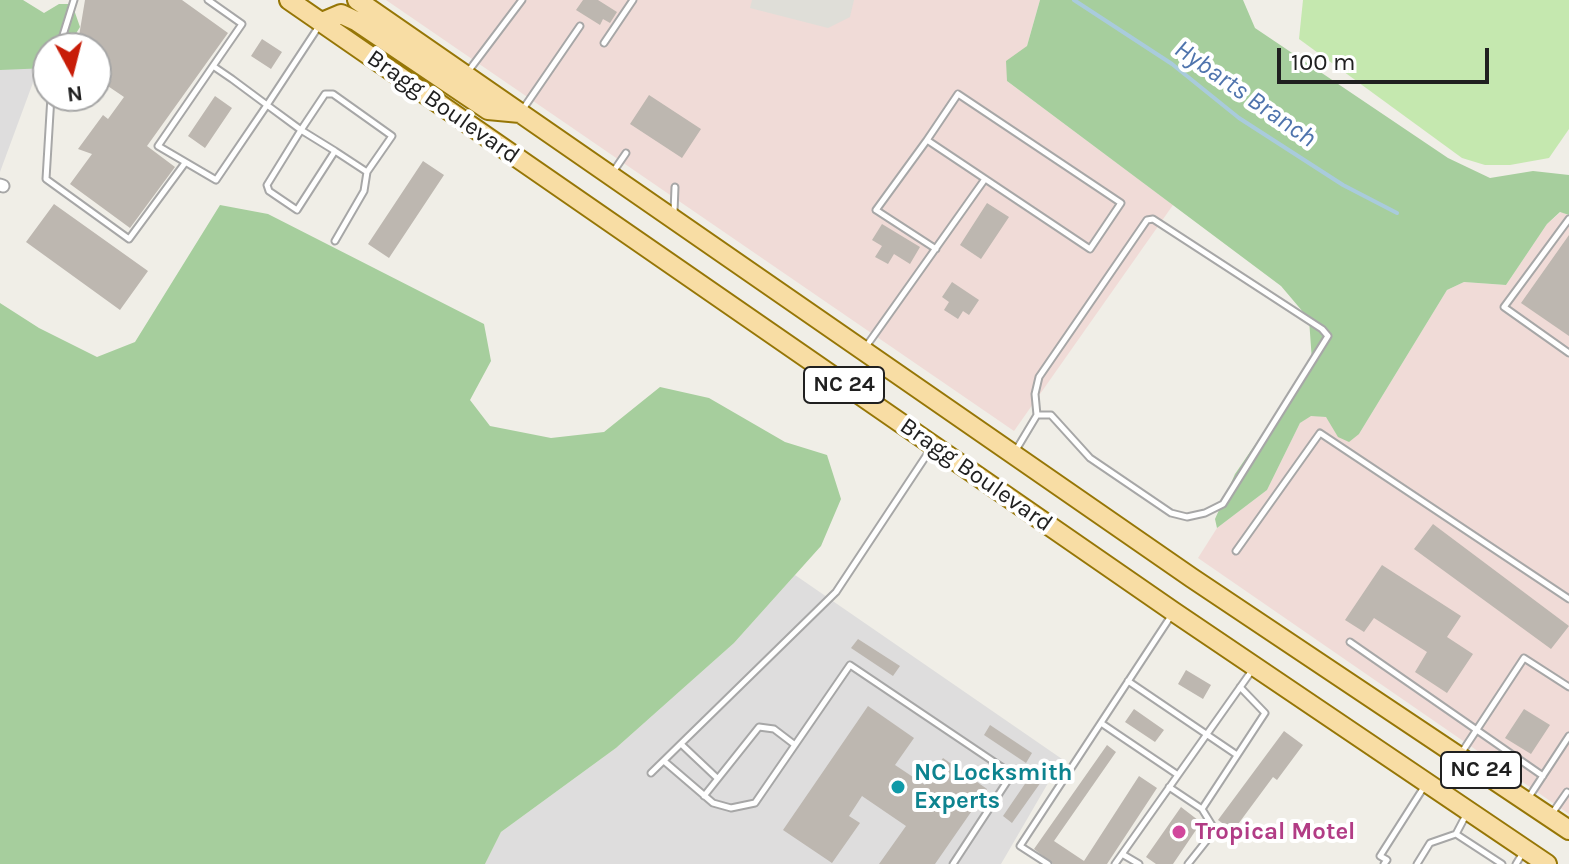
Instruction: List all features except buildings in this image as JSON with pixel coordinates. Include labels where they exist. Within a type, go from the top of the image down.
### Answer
[{"type":"main road","name":"Bragg Boulevard","points":[[289,0],[1254,667],[1469,811],[1521,856],[1546,864]]},
{"type":"main road","name":"Bragg Boulevard","points":[[357,0],[1013,454],[1569,830]]},
{"type":"main road","points":[[322,22],[341,14],[488,110],[520,113]]},
{"type":"lane","points":[[64,32],[74,0]]},
{"type":"lane","points":[[208,0],[242,24],[158,146],[216,180],[322,22]]},
{"type":"lane","points":[[466,75],[522,0]]},
{"type":"lane","points":[[604,43],[633,0]]},
{"type":"lane","points":[[520,113],[580,26]]},
{"type":"lane","points":[[213,66],[301,130],[367,172]]},
{"type":"lane","points":[[335,151],[297,210],[269,191],[267,185],[325,94],[333,94],[392,136],[367,172],[364,191],[335,241]]},
{"type":"lane","points":[[927,140],[1090,249],[1121,203],[958,94],[876,210],[936,249]]},
{"type":"lane","points":[[50,112],[46,179],[129,239],[185,163]]},
{"type":"lane","points":[[610,177],[626,153]]},
{"type":"lane","points":[[863,351],[985,179]]},
{"type":"lane","points":[[674,221],[675,187]]},
{"type":"lane","points":[[1013,454],[1037,415],[1035,394],[1039,377],[1147,220],[1153,219],[1322,329],[1328,336],[1223,504],[1205,513],[1187,517],[1171,513],[1090,458],[1051,415],[1037,415]]},
{"type":"lane","points":[[1569,219],[1504,307],[1569,353]]},
{"type":"lane","points":[[1236,551],[1320,433],[1569,599]]},
{"type":"lane","points":[[651,773],[836,592],[933,446]]},
{"type":"lane","points":[[1048,864],[1020,846],[1174,612]]},
{"type":"lane","points":[[1350,642],[1543,776]]},
{"type":"lane","points":[[1459,755],[1524,658],[1569,687]]},
{"type":"lane","points":[[664,761],[713,803],[731,808],[755,803],[850,665],[1012,774],[953,864]]},
{"type":"lane","points":[[1115,864],[1254,667]]},
{"type":"lane","points":[[1128,681],[1237,755]]},
{"type":"lane","points":[[1202,809],[1265,713],[1240,687]]},
{"type":"lane","points":[[1101,723],[1178,775]]},
{"type":"lane","points":[[704,796],[759,727],[774,729],[795,745]]},
{"type":"lane","points":[[1527,801],[1569,736]]},
{"type":"lane","points":[[681,744],[717,778]]},
{"type":"lane","points":[[1384,864],[1387,860],[1380,856],[1426,783]]},
{"type":"lane","points":[[1169,787],[1202,809],[1215,830],[1188,864]]},
{"type":"lane","points":[[1550,817],[1567,792]]},
{"type":"lane","points":[[1417,864],[1430,843],[1456,834],[1469,811]]},
{"type":"lane","points":[[1456,834],[1502,864]]},
{"type":"lane","points":[[1122,854],[1139,864]]},
{"type":"shaded area","points":[[386,0],[1040,0],[1027,46],[1007,81],[1173,205],[1014,431]]},
{"type":"shaded area","points":[[752,0],[854,0],[850,17],[828,28],[750,8]]},
{"type":"shaded area","points":[[0,42],[32,65],[32,85],[0,172]]},
{"type":"shaded area","points":[[1561,212],[1569,215],[1569,814],[1198,558],[1217,528],[1267,490],[1300,423],[1311,415],[1326,417],[1359,434],[1447,290],[1464,282],[1506,285],[1547,224]]},
{"type":"shaded area","points":[[795,575],[1062,759],[1001,864],[485,864],[501,832],[616,748],[734,643]]},
{"type":"green space","points":[[0,0],[23,0],[44,13],[59,4],[72,4],[80,27],[77,32],[32,32],[32,69],[0,70]]},
{"type":"green space","points":[[1040,0],[1243,0],[1255,28],[1448,158],[1490,178],[1533,171],[1569,175],[1569,215],[1560,212],[1547,224],[1506,285],[1464,282],[1447,290],[1359,434],[1349,442],[1338,437],[1326,417],[1311,416],[1300,423],[1267,490],[1217,528],[1215,519],[1235,474],[1312,361],[1309,319],[1281,286],[1007,81],[1006,61],[1027,46]]},
{"type":"green space","points":[[1303,0],[1569,0],[1569,129],[1549,158],[1510,165],[1485,165],[1462,158],[1299,39]]},
{"type":"green space","points":[[220,205],[268,214],[484,324],[491,361],[470,400],[490,426],[551,438],[604,432],[660,387],[709,398],[785,442],[827,455],[841,499],[821,546],[734,643],[616,748],[501,832],[485,864],[0,864],[0,303],[39,328],[97,357],[135,342]]},
{"type":"waterway","name":"Hybarts Branch","points":[[1074,0],[1172,64],[1239,118],[1343,185],[1397,213]]},
{"type":"place","name":"NC Locksmith Experts","points":[[898,787]]},
{"type":"place","name":"Tropical Motel","points":[[1179,832]]}]
